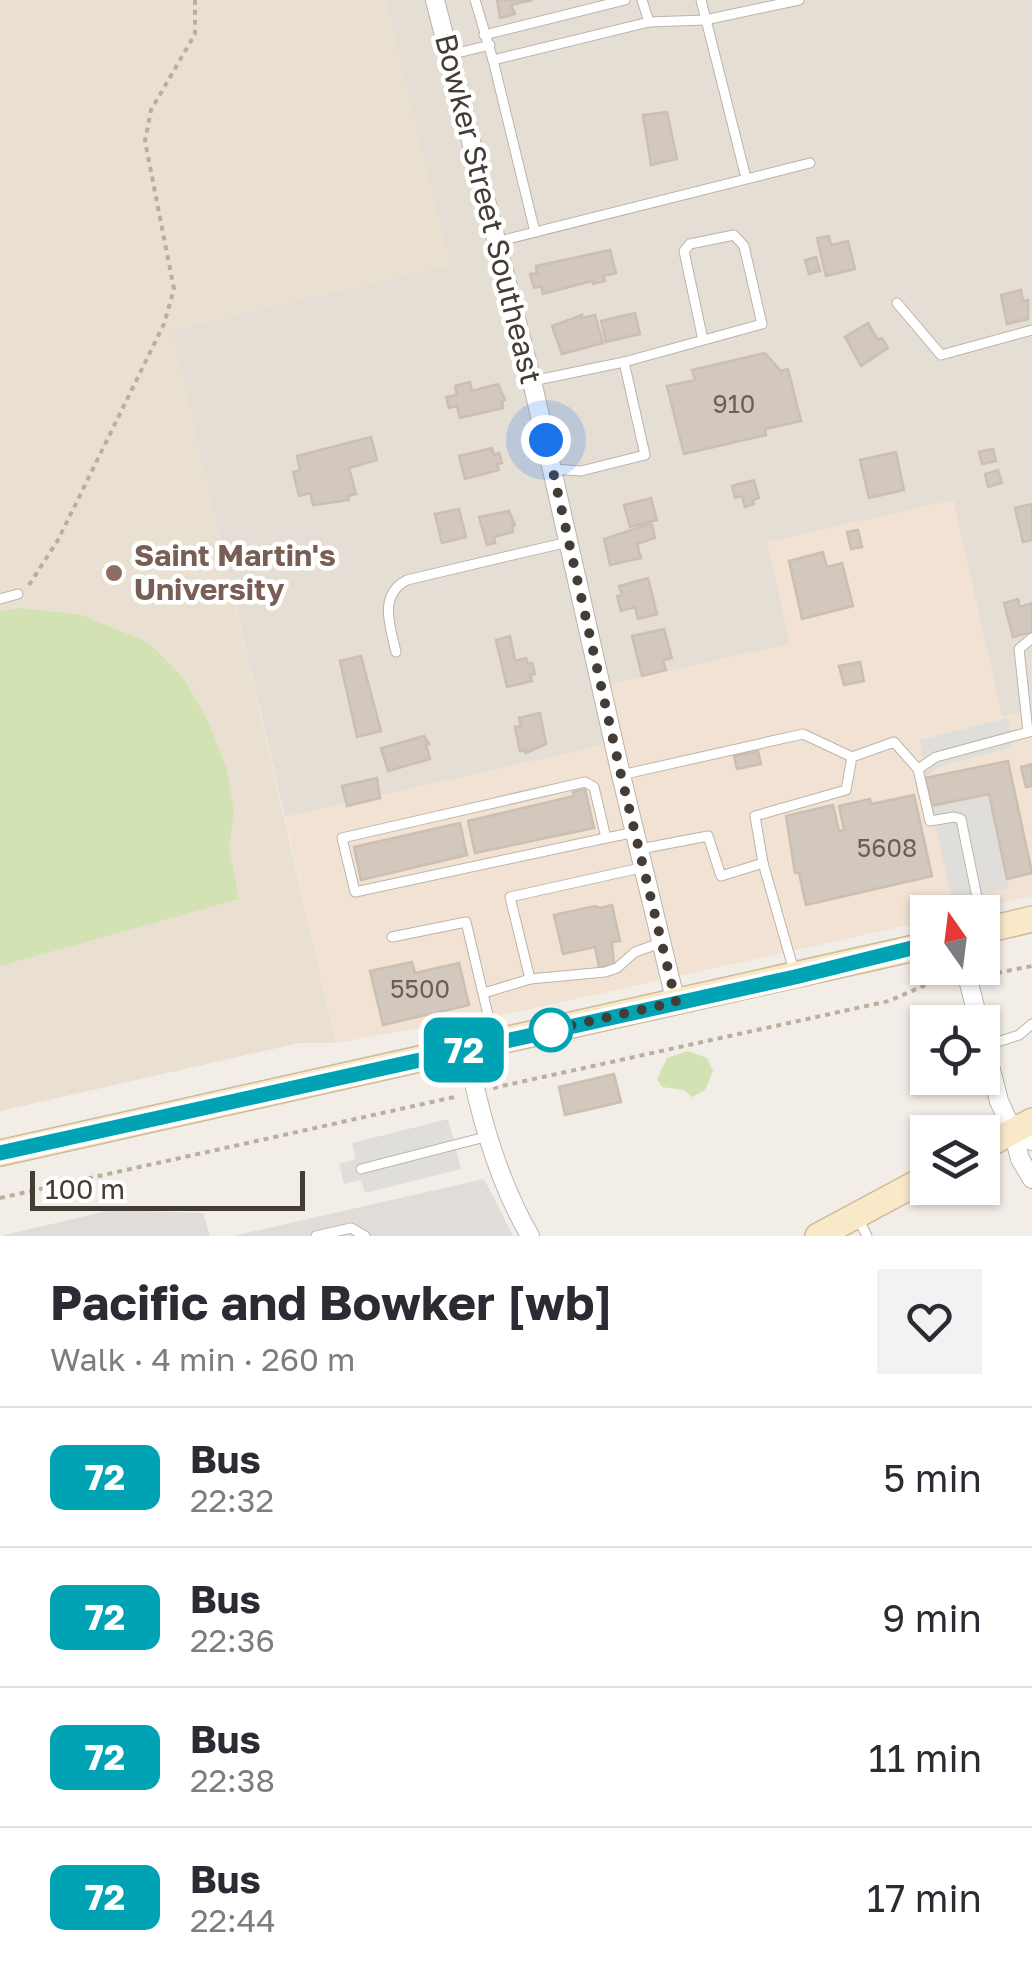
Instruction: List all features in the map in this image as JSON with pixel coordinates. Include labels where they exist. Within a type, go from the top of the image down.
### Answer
[{"type":"main road","points":[[1000,927],[1032,919]]},
{"type":"main road","points":[[0,1153],[910,948]]},
{"type":"main road","points":[[1000,1141],[1026,1131]]},
{"type":"main road","points":[[818,1236],[862,1226],[910,1190]]},
{"type":"street","name":"Bowker Street Southeast","points":[[435,0],[532,381],[676,1002]]},
{"type":"street","points":[[466,1049],[488,1136],[512,1204],[530,1236]]},
{"type":"street","points":[[998,1095],[1026,1131],[1020,1159],[1032,1179]]},
{"type":"lane","points":[[475,0],[494,60],[535,232]]},
{"type":"lane","points":[[484,34],[625,0]]},
{"type":"lane","points":[[642,0],[648,22]]},
{"type":"lane","points":[[700,0],[746,178]]},
{"type":"lane","points":[[494,60],[648,22],[705,20],[799,0]]},
{"type":"lane","points":[[448,55],[490,45]]},
{"type":"lane","points":[[496,242],[810,163]]},
{"type":"lane","points":[[532,381],[624,362],[762,324],[744,246],[734,234],[690,244],[684,251],[703,340]]},
{"type":"lane","points":[[897,302],[940,355],[1032,330]]},
{"type":"lane","points":[[553,469],[581,471],[645,455],[624,362]]},
{"type":"lane","points":[[396,652],[388,617],[388,600],[396,586],[407,580],[569,542]]},
{"type":"lane","points":[[0,599],[18,594]]},
{"type":"lane","points":[[918,770],[936,758],[1030,732],[1019,649],[1032,638]]},
{"type":"lane","points":[[621,775],[803,734],[852,757],[894,742],[918,770],[930,821],[954,816],[960,819],[976,895]]},
{"type":"lane","points":[[795,977],[763,863],[755,816],[846,790],[852,757]]},
{"type":"lane","points":[[606,838],[594,786],[585,782],[342,838],[355,892],[606,838],[640,849]]},
{"type":"lane","points":[[530,979],[510,897],[640,849],[708,836],[721,876],[763,863]]},
{"type":"lane","points":[[392,937],[466,922],[494,1043]]},
{"type":"lane","points":[[484,992],[530,979],[605,972],[617,968],[642,948],[662,942]]},
{"type":"lane","points":[[1000,1038],[1019,1035],[1032,1024]]},
{"type":"lane","points":[[361,1169],[488,1136]]},
{"type":"lane","points":[[316,1236],[350,1228],[365,1236]]},
{"type":"path","points":[[18,594],[36,578],[58,540],[164,324],[174,290],[145,141],[151,110],[195,34],[196,0]]},
{"type":"path","points":[[1000,972],[1032,966]]},
{"type":"shaded area","name":"Saint Martin's University","points":[[0,0],[385,0],[450,265],[172,330],[336,1043],[299,1043],[0,1111]]},
{"type":"shaded area","points":[[385,0],[1032,0],[1032,710],[1002,717],[953,500],[790,644],[602,686],[614,743],[285,817],[171,330],[449,265]]},
{"type":"shaded area","points":[[953,500],[1002,716],[1032,710],[1032,896],[1000,903],[1000,895],[910,895],[910,925],[468,1023],[453,1022],[336,1043],[285,817],[613,743],[601,686],[790,644],[767,542]]},
{"type":"shaded area","points":[[1008,718],[1013,747],[938,767],[925,778],[920,740]]},
{"type":"shaded area","points":[[989,794],[1009,888],[951,895],[931,806]]},
{"type":"shaded area","points":[[448,1119],[461,1169],[365,1193],[361,1180],[344,1184],[339,1164],[356,1159],[352,1143]]},
{"type":"shaded area","points":[[484,1179],[513,1236],[233,1236]]},
{"type":"shaded area","points":[[112,1210],[203,1213],[210,1236],[0,1236]]},
{"type":"green space","points":[[19,608],[82,615],[149,643],[184,679],[209,723],[227,770],[234,811],[229,847],[239,899],[0,966],[0,612]]},
{"type":"green space","points":[[688,1051],[707,1058],[713,1071],[705,1090],[692,1097],[684,1090],[662,1087],[657,1079],[667,1058]]},
{"type":"building","points":[[497,0],[533,0],[511,5],[515,14],[500,18]]},
{"type":"building","points":[[667,112],[677,159],[651,165],[643,115]]},
{"type":"building","points":[[829,236],[831,245],[848,241],[855,269],[826,276],[817,238]]},
{"type":"building","points":[[610,250],[616,273],[603,276],[605,281],[543,294],[541,286],[534,288],[530,274],[537,273],[536,266]]},
{"type":"building","points":[[816,257],[820,271],[809,274],[805,260]]},
{"type":"building","points":[[1021,290],[1023,301],[1028,300],[1028,319],[1007,324],[1001,295]]},
{"type":"building","points":[[635,313],[640,334],[606,342],[601,321]]},
{"type":"building","points":[[582,315],[595,315],[603,343],[562,354],[552,326]]},
{"type":"building","points":[[868,323],[888,348],[861,366],[845,337]]},
{"type":"building","points":[[765,353],[781,371],[788,369],[801,421],[765,429],[766,435],[684,454],[667,386],[695,380],[692,370]]},
{"type":"building","points":[[470,382],[472,391],[498,384],[505,400],[503,408],[460,418],[457,406],[449,408],[446,397],[457,395],[455,386]]},
{"type":"building","points":[[371,437],[377,460],[349,468],[356,494],[348,496],[349,500],[313,505],[310,493],[299,496],[293,472],[300,470],[297,456]]},
{"type":"building","points":[[492,448],[494,455],[499,453],[499,470],[465,479],[459,456]]},
{"type":"building","points":[[993,449],[996,461],[982,464],[979,452]]},
{"type":"building","points":[[896,452],[904,490],[869,498],[860,460]]},
{"type":"building","points":[[998,470],[1002,483],[988,487],[985,474]]},
{"type":"building","points":[[754,480],[759,498],[745,507],[742,496],[735,498],[732,486]]},
{"type":"building","points":[[651,498],[657,520],[630,527],[624,505]]},
{"type":"building","points":[[1032,504],[1032,540],[1023,542],[1015,508]]},
{"type":"building","points":[[459,509],[466,537],[442,543],[435,514]]},
{"type":"building","points":[[509,511],[515,525],[513,532],[494,537],[495,543],[487,545],[479,517]]},
{"type":"building","points":[[649,524],[655,538],[637,544],[641,558],[610,565],[604,539]]},
{"type":"building","points":[[858,530],[862,547],[851,549],[847,532]]},
{"type":"building","points":[[823,552],[827,567],[842,563],[853,606],[802,619],[789,561]]},
{"type":"building","points":[[648,578],[657,614],[638,619],[635,607],[621,611],[619,586]]},
{"type":"building","points":[[1018,599],[1020,607],[1032,603],[1032,632],[1013,637],[1004,603]]},
{"type":"building","points":[[664,629],[672,658],[663,660],[666,670],[642,676],[632,636]]},
{"type":"building","points":[[510,636],[515,661],[526,658],[535,674],[530,675],[532,681],[507,687],[496,640]]},
{"type":"building","points":[[361,656],[381,731],[357,737],[340,661]]},
{"type":"building","points":[[860,662],[864,681],[844,685],[839,666]]},
{"type":"building","points":[[540,713],[546,744],[526,753],[520,751],[515,727],[521,726],[519,718]]},
{"type":"building","points":[[424,736],[430,759],[388,771],[381,748]]},
{"type":"building","points":[[758,751],[761,764],[737,769],[734,756]]},
{"type":"building","points":[[1008,761],[1032,873],[1007,879],[989,794],[931,806],[925,778]]},
{"type":"building","points":[[1032,764],[1032,786],[1026,787],[1021,767]]},
{"type":"building","points":[[377,778],[380,798],[347,806],[342,786]]},
{"type":"building","points":[[585,789],[594,828],[475,853],[468,821],[574,796],[573,792]]},
{"type":"building","points":[[914,795],[932,876],[806,905],[799,873],[795,873],[786,816],[833,805],[839,831],[844,830],[839,806]]},
{"type":"building","points":[[460,823],[467,855],[361,880],[354,847]]},
{"type":"building","points":[[612,905],[620,941],[612,942],[614,966],[599,967],[595,947],[563,954],[554,915]]},
{"type":"building","points":[[412,962],[415,973],[459,963],[469,1005],[383,1025],[370,971]]},
{"type":"building","points":[[614,1074],[621,1102],[565,1115],[559,1087]]},
{"type":"bus line","name":"72","points":[[0,1153],[910,948]]},
{"type":"place","name":"Saint Martin's University","points":[[114,573]]},
{"type":"route","points":[[546,440],[676,1002],[551,1030]]}]
